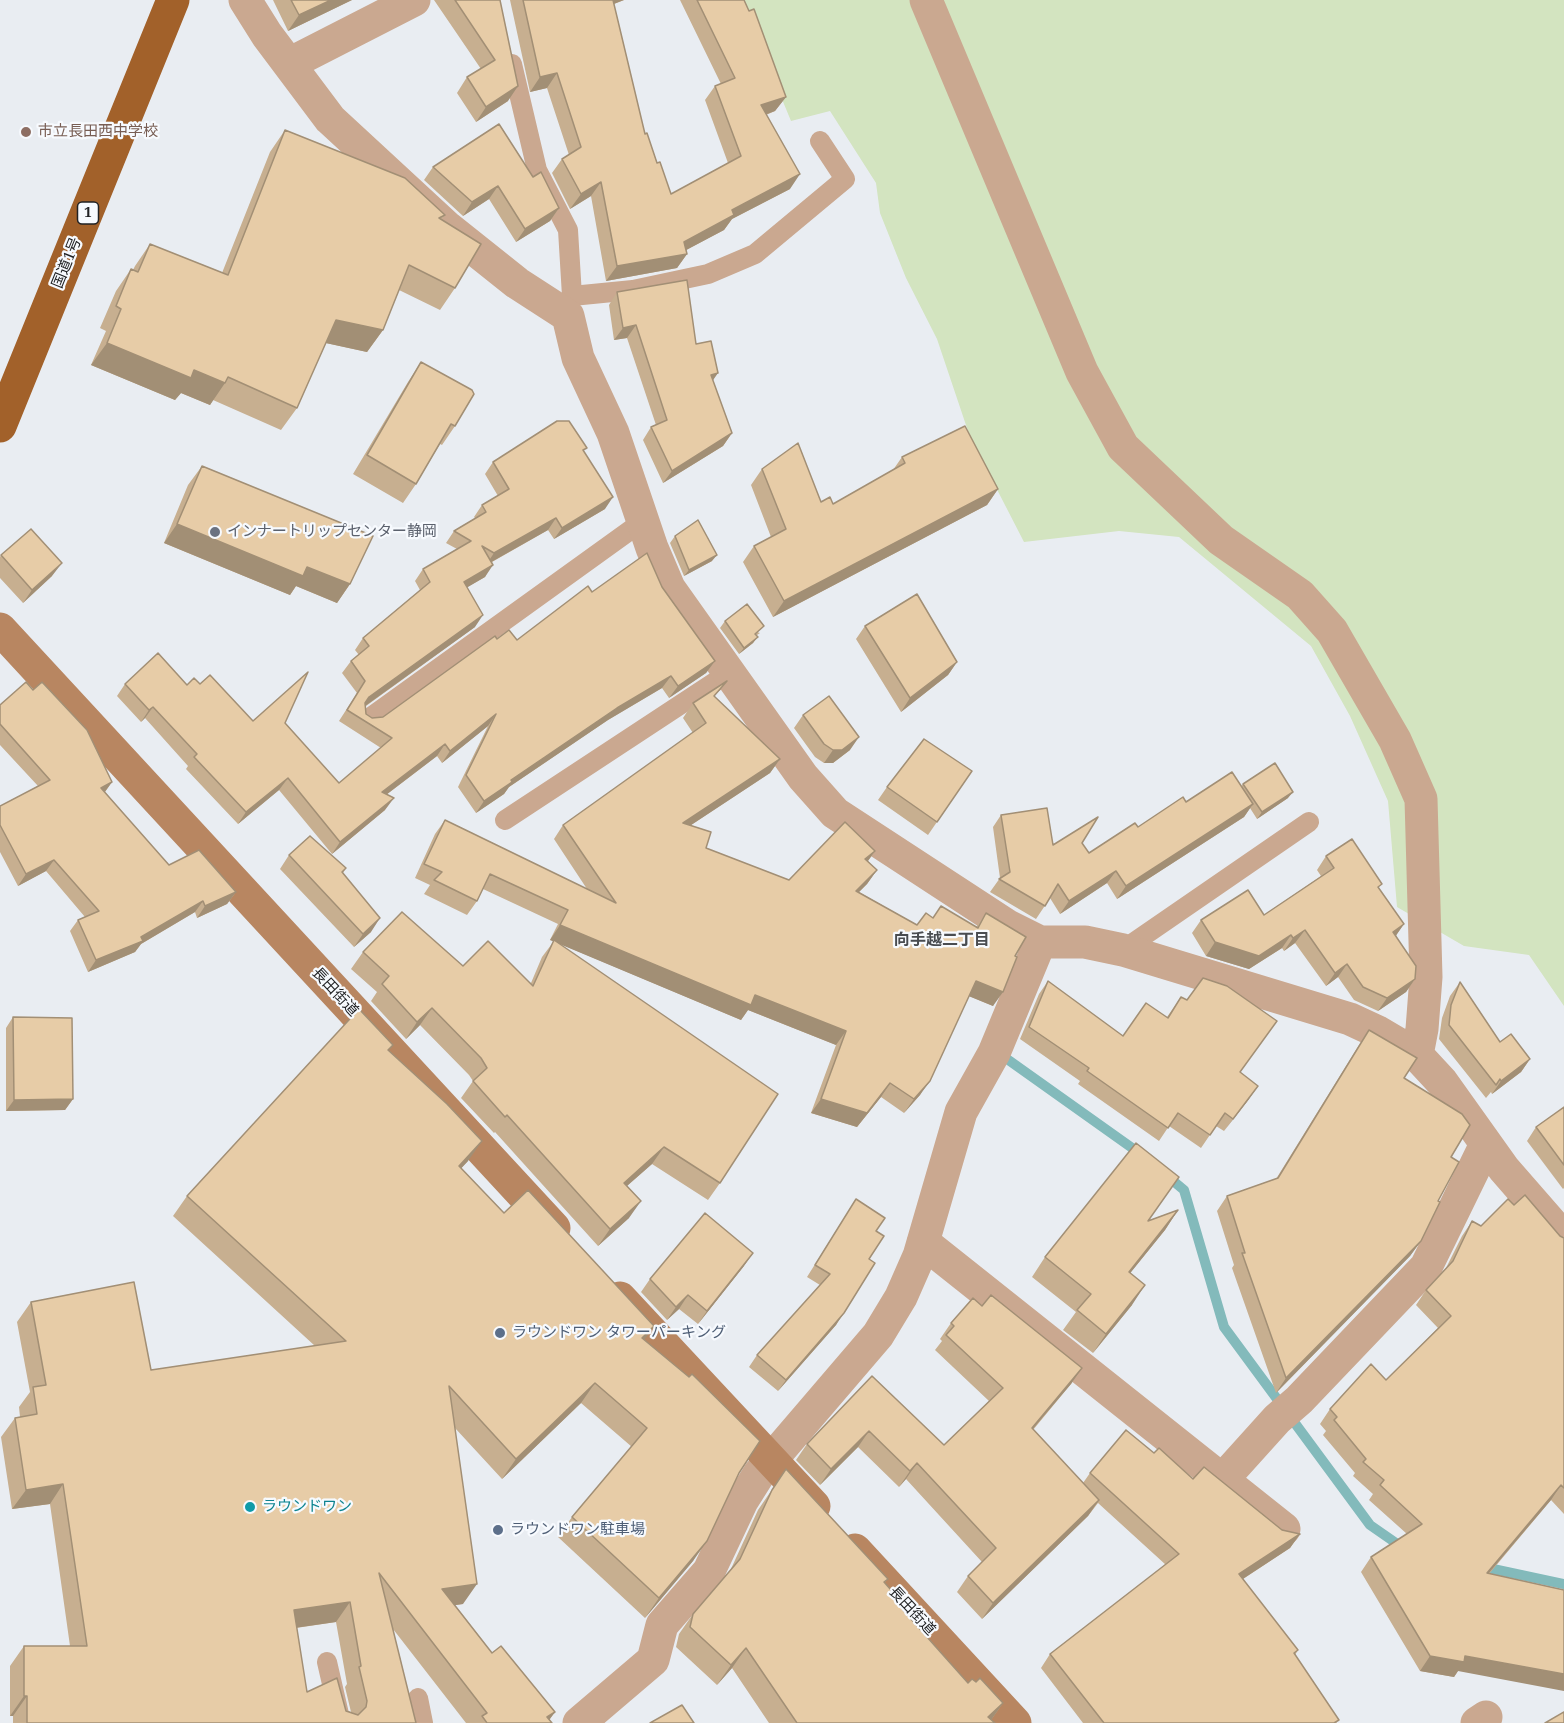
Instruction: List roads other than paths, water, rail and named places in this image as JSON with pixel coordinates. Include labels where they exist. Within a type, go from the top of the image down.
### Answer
[{"type":"highway","name":"国道1号","points":[[0,426],[173,0]]},
{"type":"main road","name":"長田街道","points":[[0,629],[578,1253]]},
{"type":"main road","name":"長田街道","points":[[602,1279],[1015,1723]]},
{"type":"street","points":[[245,0],[330,119],[407,190],[517,283],[570,306],[578,358],[613,433],[669,588],[803,777],[835,813],[1008,926],[1040,942],[1085,942],[1123,950],[1350,1019],[1378,1032],[1417,1055],[1442,1082],[1486,1144],[1564,1238]]},
{"type":"street","points":[[289,64],[414,0]]},
{"type":"street","points":[[926,0],[1082,372],[1123,447],[1221,540],[1300,595],[1332,631],[1395,740],[1421,798],[1426,977],[1417,1055]]},
{"type":"street","points":[[579,1723],[653,1660],[662,1625],[709,1571],[742,1501],[771,1460],[878,1335],[901,1297],[923,1242],[960,1112],[994,1053],[1040,942]]},
{"type":"street","points":[[1222,1480],[1426,1267],[1486,1144]]},
{"type":"street","points":[[923,1242],[1284,1529]]},
{"type":"lane","points":[[507,44],[537,170],[568,230],[570,306],[708,274],[755,254],[845,179],[820,141]]},
{"type":"lane","points":[[368,719],[643,521]]},
{"type":"lane","points":[[505,820],[730,672]]},
{"type":"lane","points":[[1123,950],[1309,822]]},
{"type":"lane","points":[[327,1662],[341,1723]]},
{"type":"lane","points":[[418,1698],[423,1723]]},
{"type":"waterway","points":[[1007,1059],[1142,1155]]},
{"type":"waterway","points":[[1166,1175],[1184,1190],[1224,1327],[1370,1525],[1406,1550]]},
{"type":"waterway","points":[[1479,1566],[1564,1584]]},
{"type":"place","name":"市立長田西中学校","points":[[26,132]]},
{"type":"place","name":"インナートリップセンター静岡","points":[[215,532]]},
{"type":"place","name":"ラウンドワン タワーパーキング","points":[[500,1333]]},
{"type":"place","name":"ラウンドワン","points":[[250,1507]]},
{"type":"place","name":"ラウンドワン駐車場","points":[[498,1530]]},
{"type":"district","name":"向手越二丁目","points":[[942,940]]}]
